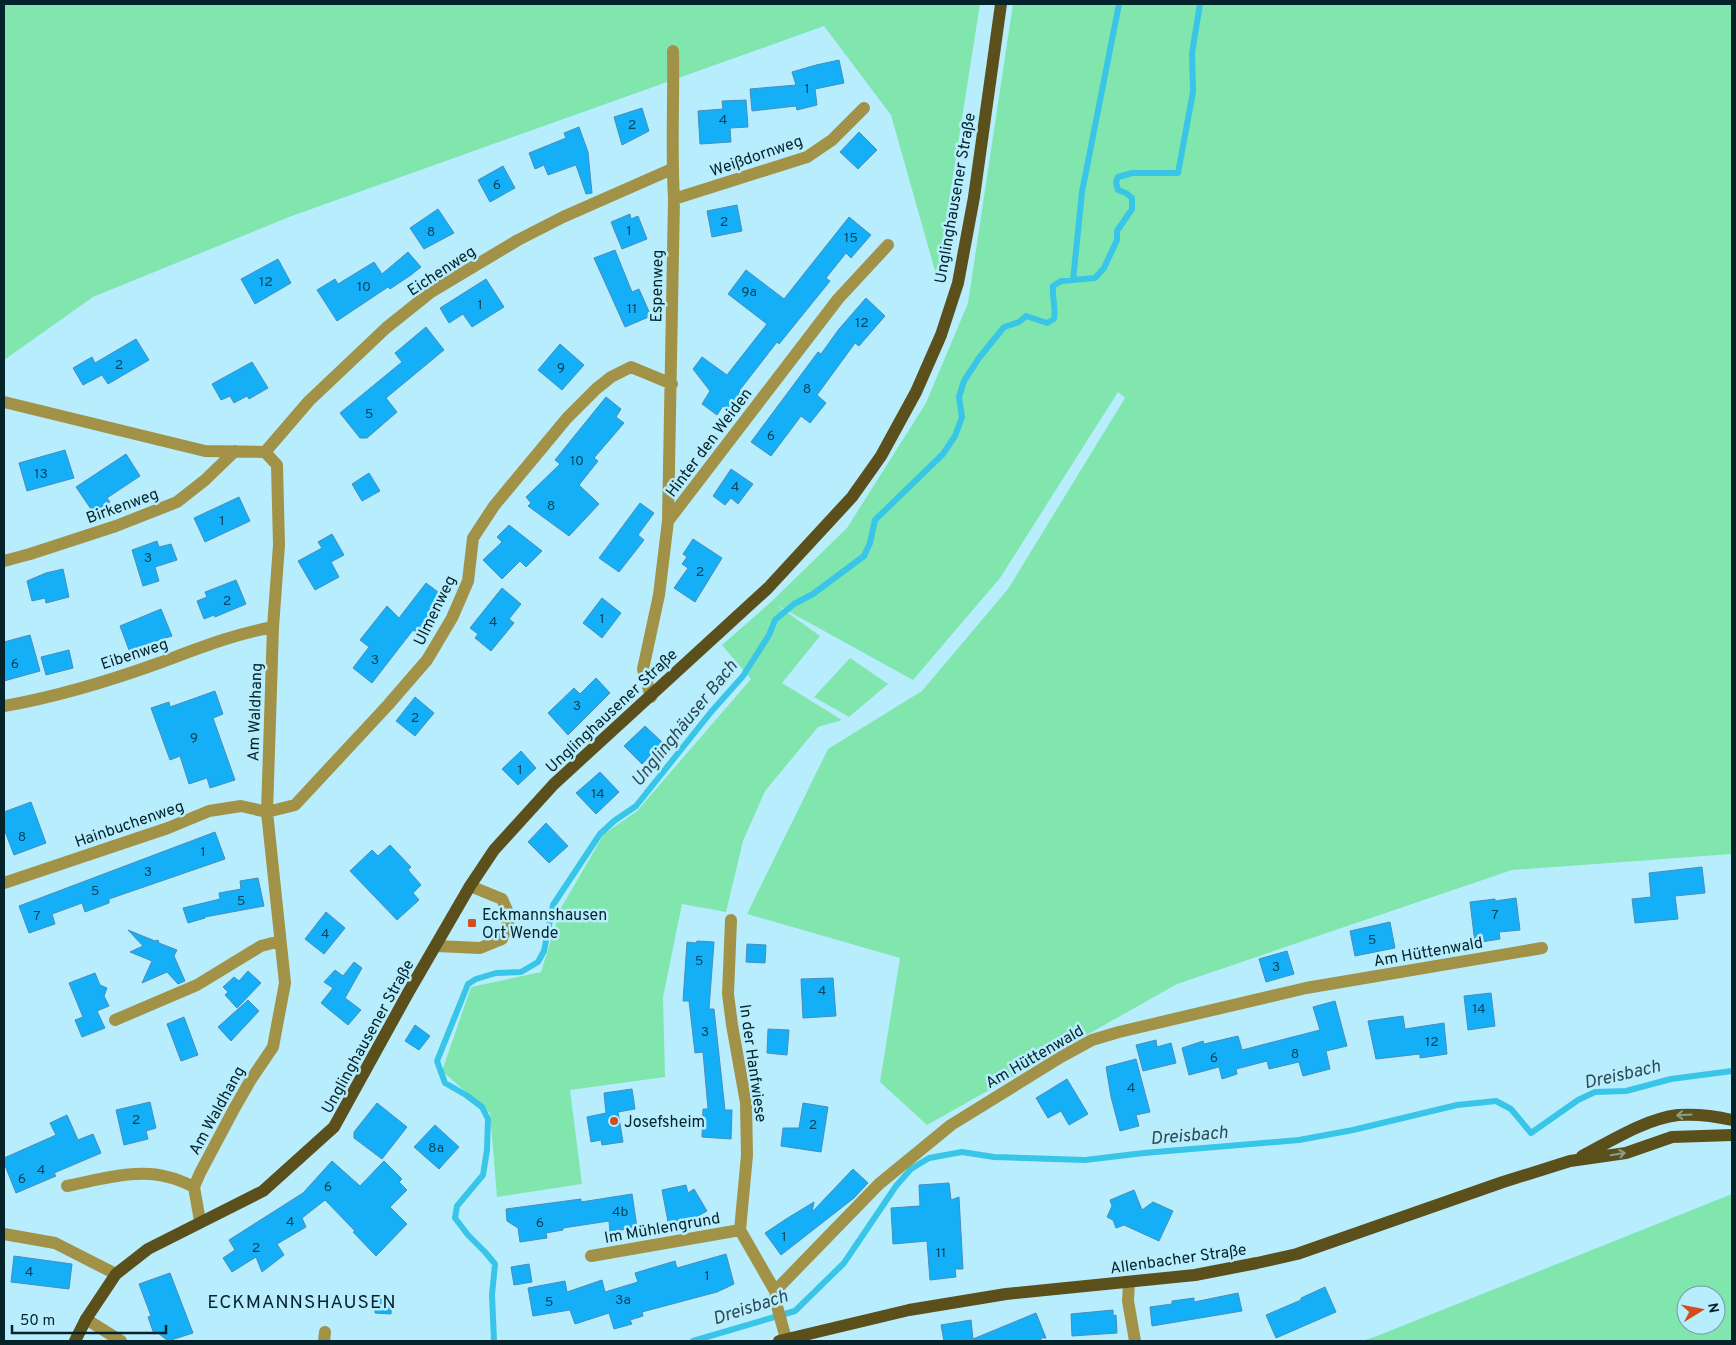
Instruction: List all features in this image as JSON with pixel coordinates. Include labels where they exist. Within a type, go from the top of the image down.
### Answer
[{"type":"main road","name":"Unglinghausener Straße","points":[[75,1341],[86,1319],[116,1274],[148,1249],[263,1190],[334,1127],[408,993],[470,886],[494,850],[554,784],[768,588],[852,497],[881,456],[916,392],[941,336],[958,283],[974,197],[1001,4]]},
{"type":"main road","name":"Allenbacher Straße","points":[[1570,1162],[1629,1131],[1677,1116],[1709,1116],[1732,1120]]},
{"type":"main road","name":"Allenbacher Straße","points":[[782,1340],[909,1310],[1006,1294],[1129,1283],[1195,1274],[1297,1254],[1503,1182],[1570,1162],[1626,1153],[1672,1137],[1732,1135]]},
{"type":"street","name":"Espenweg","points":[[668,521],[674,199],[672,168],[673,51]]},
{"type":"street","name":"Weißdornweg","points":[[674,199],[807,157],[832,140],[864,108]]},
{"type":"street","name":"Eichenweg","points":[[265,452],[309,401],[386,328],[431,292],[526,236],[563,217],[672,168]]},
{"type":"street","name":"Hinter den Weiden","points":[[651,697],[643,669],[659,595],[668,521],[838,299],[888,245]]},
{"type":"street","name":"Ulmenweg","points":[[267,812],[296,806],[427,660],[452,618],[468,581],[473,538],[494,506],[567,418],[596,388],[610,377],[631,367],[672,384]]},
{"type":"street","points":[[4,402],[205,451],[265,452]]},
{"type":"street","name":"Birkenweg","points":[[4,561],[106,529],[177,502],[205,480],[235,451]]},
{"type":"street","name":"Am Waldhang","points":[[194,1187],[234,1109],[273,1047],[285,983],[267,812],[273,627],[279,544],[277,465],[265,452]]},
{"type":"street","name":"Eibenweg","points":[[4,706],[42,698],[125,674],[214,642],[249,631],[273,627]]},
{"type":"street","name":"Hainbuchenweg","points":[[4,883],[168,828],[209,811],[241,806],[267,812]]},
{"type":"street","points":[[436,946],[480,948],[502,939],[510,917],[502,899],[470,886]]},
{"type":"street","name":"In der Hanfwiese","points":[[731,920],[728,994],[746,1103],[747,1155],[740,1230]]},
{"type":"street","points":[[115,1020],[197,985],[261,946],[280,941]]},
{"type":"street","name":"Am Hüttenwald","points":[[775,1291],[880,1184],[951,1124],[1092,1040],[1306,988],[1542,948]]},
{"type":"street","points":[[67,1186],[121,1176],[147,1174],[168,1177],[194,1187],[200,1222]]},
{"type":"street","points":[[740,1230],[775,1291],[783,1325],[782,1340]]},
{"type":"street","name":"Im Mühlengrund","points":[[590,1256],[740,1230]]},
{"type":"street","points":[[4,1234],[55,1243],[116,1274]]},
{"type":"street","points":[[1129,1283],[1128,1301],[1135,1341]]},
{"type":"street","points":[[86,1319],[122,1341]]},
{"type":"green space","points":[[4,4],[980,4],[937,278],[891,115],[824,26],[289,217],[93,297],[4,360]]},
{"type":"green space","points":[[1013,4],[1732,4],[1732,854],[1512,870],[1177,984],[927,1125],[880,1082],[900,958],[747,914],[828,749],[922,691],[1008,589],[1125,398],[1118,392],[1000,578],[913,680],[777,605],[820,636],[782,683],[842,720],[818,727],[765,791],[743,841],[726,912],[682,904],[663,997],[665,1077],[570,1090],[582,1184],[497,1197],[490,1113],[442,1071],[471,987],[541,972],[561,908],[604,834],[637,811],[751,679],[722,645],[771,602],[847,528],[926,403],[968,303]]},
{"type":"green space","points":[[850,658],[888,684],[849,717],[814,697]]},
{"type":"green space","points":[[1732,1194],[1732,1341],[1362,1341],[1377,1336]]},
{"type":"building","points":[[839,60],[844,83],[815,89],[817,105],[797,110],[796,106],[752,111],[750,89],[796,85],[792,72]]},
{"type":"building","points":[[746,100],[748,127],[730,128],[731,142],[700,144],[698,111],[723,109],[722,101]]},
{"type":"building","points":[[642,108],[649,131],[622,145],[614,117]]},
{"type":"building","points":[[579,127],[588,152],[592,193],[586,194],[576,165],[548,175],[544,165],[535,169],[529,153],[566,138],[564,133]]},
{"type":"building","points":[[859,132],[877,150],[858,169],[840,152]]},
{"type":"building","points":[[503,166],[515,188],[490,202],[478,180]]},
{"type":"building","points":[[737,205],[742,231],[712,237],[707,211]]},
{"type":"building","points":[[438,209],[454,233],[424,249],[410,228]]},
{"type":"building","points":[[630,214],[631,219],[638,216],[647,239],[622,249],[611,222]]},
{"type":"building","points":[[849,217],[871,235],[851,258],[846,253],[826,278],[830,281],[779,344],[777,342],[739,391],[741,393],[728,410],[723,406],[717,415],[702,404],[710,391],[693,369],[702,357],[727,375],[767,324],[728,294],[746,270],[784,299]]},
{"type":"building","points":[[615,250],[632,292],[639,289],[651,316],[625,327],[594,258]]},
{"type":"building","points":[[408,252],[421,267],[390,289],[388,287],[337,321],[317,290],[335,279],[338,284],[374,262],[382,274]]},
{"type":"building","points":[[278,259],[291,283],[255,304],[241,279]]},
{"type":"building","points":[[486,279],[504,307],[472,327],[463,314],[449,323],[440,308]]},
{"type":"building","points":[[866,298],[885,316],[859,346],[855,343],[817,395],[826,403],[810,423],[801,416],[771,456],[751,442],[818,352],[821,354],[839,329]]},
{"type":"building","points":[[426,327],[444,350],[386,398],[397,412],[367,438],[360,438],[340,413],[402,362],[395,353]]},
{"type":"building","points":[[136,339],[149,360],[108,384],[102,375],[83,385],[73,368],[92,357],[95,363]]},
{"type":"building","points":[[560,344],[584,365],[562,390],[538,370]]},
{"type":"building","points":[[252,362],[268,388],[249,399],[247,396],[234,403],[230,396],[221,400],[212,384]]},
{"type":"building","points":[[606,397],[621,409],[616,417],[624,423],[594,458],[598,461],[579,485],[599,504],[569,536],[528,506],[531,503],[526,497],[560,464],[555,460]]},
{"type":"building","points":[[65,450],[74,478],[27,491],[19,463]]},
{"type":"building","points":[[126,454],[140,476],[107,498],[110,502],[93,512],[76,487]]},
{"type":"building","points":[[731,469],[753,484],[738,504],[731,498],[725,505],[713,496]]},
{"type":"building","points":[[369,473],[380,491],[362,501],[352,484]]},
{"type":"building","points":[[239,497],[250,521],[205,542],[194,518]]},
{"type":"building","points":[[640,503],[654,513],[638,535],[644,540],[619,572],[599,558]]},
{"type":"building","points":[[509,525],[542,551],[526,567],[520,561],[502,579],[483,560],[502,542],[497,537]]},
{"type":"building","points":[[332,534],[344,555],[331,562],[339,577],[315,590],[298,561],[322,548],[318,542]]},
{"type":"building","points":[[693,539],[722,558],[695,602],[674,588],[688,568],[682,564],[687,557],[683,554]]},
{"type":"building","points":[[157,541],[159,547],[171,544],[177,560],[155,567],[159,581],[143,586],[132,550]]},
{"type":"building","points":[[63,569],[69,597],[46,603],[45,598],[32,601],[27,581],[46,573]]},
{"type":"building","points":[[236,580],[246,604],[215,617],[214,615],[204,619],[197,601],[207,597],[205,592]]},
{"type":"building","points":[[426,583],[446,598],[419,634],[413,630],[372,683],[353,668],[369,647],[360,640],[387,606],[399,618]]},
{"type":"building","points":[[502,588],[521,604],[509,619],[514,623],[491,651],[475,638],[478,634],[470,628]]},
{"type":"building","points":[[602,598],[621,613],[602,638],[583,623]]},
{"type":"building","points":[[161,609],[172,636],[129,650],[120,626]]},
{"type":"building","points":[[30,635],[40,671],[4,681],[4,642]]},
{"type":"building","points":[[69,650],[73,668],[46,675],[41,657]]},
{"type":"building","points":[[596,678],[610,693],[568,735],[548,713],[574,688],[580,694]]},
{"type":"building","points":[[215,691],[223,714],[213,718],[235,780],[210,788],[207,778],[189,784],[180,756],[170,760],[151,708],[169,702],[170,707]]},
{"type":"building","points":[[415,697],[434,713],[415,736],[396,721]]},
{"type":"building","points":[[645,726],[663,743],[642,764],[624,746]]},
{"type":"building","points":[[521,751],[536,768],[518,785],[502,769]]},
{"type":"building","points":[[600,772],[619,792],[596,814],[576,793]]},
{"type":"building","points":[[31,802],[46,843],[14,855],[4,829],[4,812]]},
{"type":"building","points":[[546,823],[568,846],[549,863],[528,842]]},
{"type":"building","points":[[215,832],[225,859],[109,899],[109,903],[85,912],[82,903],[52,914],[55,924],[29,933],[19,906]]},
{"type":"building","points":[[390,845],[411,867],[408,870],[421,885],[413,893],[419,900],[397,920],[350,871],[372,850],[378,856]]},
{"type":"building","points":[[1702,867],[1705,893],[1675,896],[1678,919],[1635,923],[1632,899],[1651,897],[1649,873]]},
{"type":"building","points":[[258,878],[264,906],[205,917],[188,923],[183,908],[220,899],[219,893],[241,889],[240,881]]},
{"type":"building","points":[[1516,898],[1520,930],[1499,932],[1500,939],[1475,943],[1470,902]]},
{"type":"building","points":[[326,912],[345,928],[324,954],[305,939]]},
{"type":"building","points":[[1390,922],[1395,948],[1355,956],[1350,931]]},
{"type":"building","points":[[128,930],[155,941],[158,940],[159,943],[177,950],[174,956],[185,981],[178,984],[167,972],[142,983],[152,961],[130,952],[143,946]]},
{"type":"building","points":[[697,941],[714,942],[709,1009],[714,1009],[725,1110],[732,1110],[731,1139],[702,1137],[703,1109],[708,1109],[703,1052],[695,1053],[689,1001],[683,1001],[687,942],[696,943]]},
{"type":"building","points":[[747,944],[766,945],[765,963],[746,962]]},
{"type":"building","points":[[1287,951],[1294,974],[1266,982],[1259,959]]},
{"type":"building","points":[[354,962],[362,968],[345,998],[361,1010],[348,1025],[321,1003],[333,988],[324,982],[335,970],[343,976]]},
{"type":"building","points":[[248,971],[261,983],[237,1008],[225,995],[228,992],[223,987],[234,977],[239,981]]},
{"type":"building","points":[[95,973],[100,985],[107,988],[104,996],[109,1006],[97,1011],[105,1028],[82,1037],[75,1020],[83,1017],[69,983]]},
{"type":"building","points":[[833,978],[836,1016],[803,1018],[801,979]]},
{"type":"building","points":[[1491,993],[1495,1026],[1468,1030],[1464,996]]},
{"type":"building","points":[[248,1000],[259,1011],[231,1041],[218,1027]]},
{"type":"building","points":[[1335,1001],[1347,1046],[1326,1051],[1330,1069],[1303,1076],[1299,1062],[1269,1069],[1267,1061],[1236,1069],[1237,1074],[1222,1079],[1219,1067],[1189,1075],[1182,1048],[1203,1041],[1204,1044],[1238,1036],[1242,1050],[1320,1030],[1313,1007]]},
{"type":"building","points":[[1403,1016],[1405,1029],[1444,1023],[1447,1054],[1420,1058],[1420,1054],[1376,1059],[1368,1021]]},
{"type":"building","points":[[184,1017],[198,1055],[181,1061],[167,1024]]},
{"type":"building","points":[[415,1025],[430,1036],[419,1050],[405,1041]]},
{"type":"building","points":[[768,1029],[789,1030],[787,1055],[767,1053]]},
{"type":"building","points":[[1156,1040],[1157,1047],[1171,1043],[1176,1063],[1143,1071],[1136,1045]]},
{"type":"building","points":[[1136,1059],[1150,1112],[1136,1115],[1139,1126],[1120,1131],[1111,1097],[1106,1067]]},
{"type":"building","points":[[1067,1079],[1088,1114],[1069,1125],[1061,1111],[1048,1118],[1036,1098]]},
{"type":"building","name":"Josefsheim","points":[[632,1089],[635,1109],[618,1112],[623,1142],[602,1145],[601,1140],[591,1142],[587,1117],[606,1113],[604,1093]]},
{"type":"building","points":[[150,1102],[156,1128],[146,1131],[148,1139],[124,1145],[116,1110]]},
{"type":"building","points":[[377,1103],[407,1127],[382,1159],[354,1138],[354,1132]]},
{"type":"building","points":[[803,1103],[828,1107],[821,1152],[781,1146],[783,1128],[799,1128]]},
{"type":"building","points":[[67,1115],[78,1140],[93,1134],[101,1153],[54,1173],[56,1176],[16,1193],[4,1163],[4,1158],[56,1135],[50,1123]]},
{"type":"building","points":[[435,1125],[459,1147],[439,1169],[414,1147]]},
{"type":"building","points":[[332,1161],[360,1186],[384,1161],[402,1179],[399,1182],[407,1190],[390,1207],[407,1224],[376,1256],[325,1200],[302,1218],[306,1227],[277,1244],[284,1255],[262,1272],[256,1257],[232,1272],[223,1258],[235,1250],[229,1240],[303,1193]]},
{"type":"building","points":[[853,1169],[868,1183],[854,1198],[781,1255],[765,1233],[814,1202],[812,1212]]},
{"type":"building","points":[[949,1183],[951,1200],[959,1197],[963,1269],[955,1269],[956,1277],[930,1280],[927,1241],[893,1244],[891,1208],[920,1206],[919,1185]]},
{"type":"building","points":[[686,1185],[688,1193],[694,1189],[707,1211],[686,1223],[669,1227],[662,1190]]},
{"type":"building","points":[[1134,1190],[1142,1210],[1153,1202],[1173,1211],[1159,1241],[1124,1225],[1116,1228],[1113,1220],[1107,1217],[1112,1206],[1110,1200]]},
{"type":"building","points":[[632,1194],[637,1227],[610,1232],[609,1221],[563,1228],[563,1230],[546,1233],[547,1238],[520,1242],[518,1228],[507,1221],[506,1209],[581,1199],[581,1202]]},
{"type":"building","points":[[726,1254],[734,1284],[717,1292],[642,1312],[643,1316],[630,1320],[632,1324],[614,1329],[609,1313],[575,1324],[570,1310],[533,1316],[528,1288],[565,1281],[567,1292],[602,1280],[605,1292],[638,1282],[635,1273],[675,1261],[677,1268]]},
{"type":"building","points":[[14,1256],[72,1264],[69,1289],[11,1282]]},
{"type":"building","points":[[529,1264],[532,1282],[514,1285],[511,1267]]},
{"type":"building","points":[[170,1273],[193,1333],[168,1341],[158,1333],[154,1334],[148,1317],[151,1316],[139,1284]]},
{"type":"building","points":[[1325,1287],[1336,1312],[1276,1338],[1266,1315]]},
{"type":"building","points":[[1238,1293],[1242,1311],[1152,1326],[1150,1307],[1172,1304],[1172,1301],[1194,1298],[1194,1302]]},
{"type":"building","points":[[375,1296],[392,1297],[391,1314],[375,1313]]},
{"type":"building","points":[[1113,1310],[1113,1316],[1116,1315],[1117,1333],[1072,1336],[1071,1314]]},
{"type":"building","points":[[1036,1313],[1046,1338],[1040,1338],[1042,1341],[944,1341],[941,1325],[971,1320],[973,1339]]},
{"type":"waterway","points":[[1073,280],[1082,192],[1119,4]]},
{"type":"waterway","name":"Unglinghäuser Bach","points":[[494,1341],[492,1295],[495,1264],[455,1218],[457,1206],[483,1175],[487,1150],[488,1119],[482,1107],[445,1083],[437,1061],[468,984],[476,979],[496,973],[521,972],[538,962],[544,951],[553,905],[600,834],[614,821],[636,806],[711,712],[743,676],[769,635],[775,620],[794,604],[813,594],[864,556],[870,543],[875,520],[943,454],[955,436],[962,417],[959,397],[964,381],[979,358],[1004,327],[1019,322],[1026,316],[1047,323],[1054,319],[1053,286],[1061,281],[1095,278],[1104,268],[1117,240],[1117,231],[1132,209],[1132,198],[1118,190],[1116,182],[1118,177],[1132,173],[1178,173],[1193,92],[1192,53],[1200,4]]},
{"type":"waterway","name":"Dreisbach","points":[[693,1341],[795,1311],[844,1263],[896,1186],[911,1169],[929,1158],[962,1152],[994,1157],[1085,1160],[1299,1140],[1353,1130],[1457,1105],[1496,1101],[1511,1109],[1531,1133],[1578,1100],[1595,1092],[1626,1091],[1671,1079],[1732,1071]]},
{"type":"place","name":"Eckmannshausen Ort Wende","points":[[472,923]]},
{"type":"place","name":"Josefsheim","points":[[614,1121]]},
{"type":"district","name":"ECKMANNSHAUSEN","points":[[302,1301]]}]
